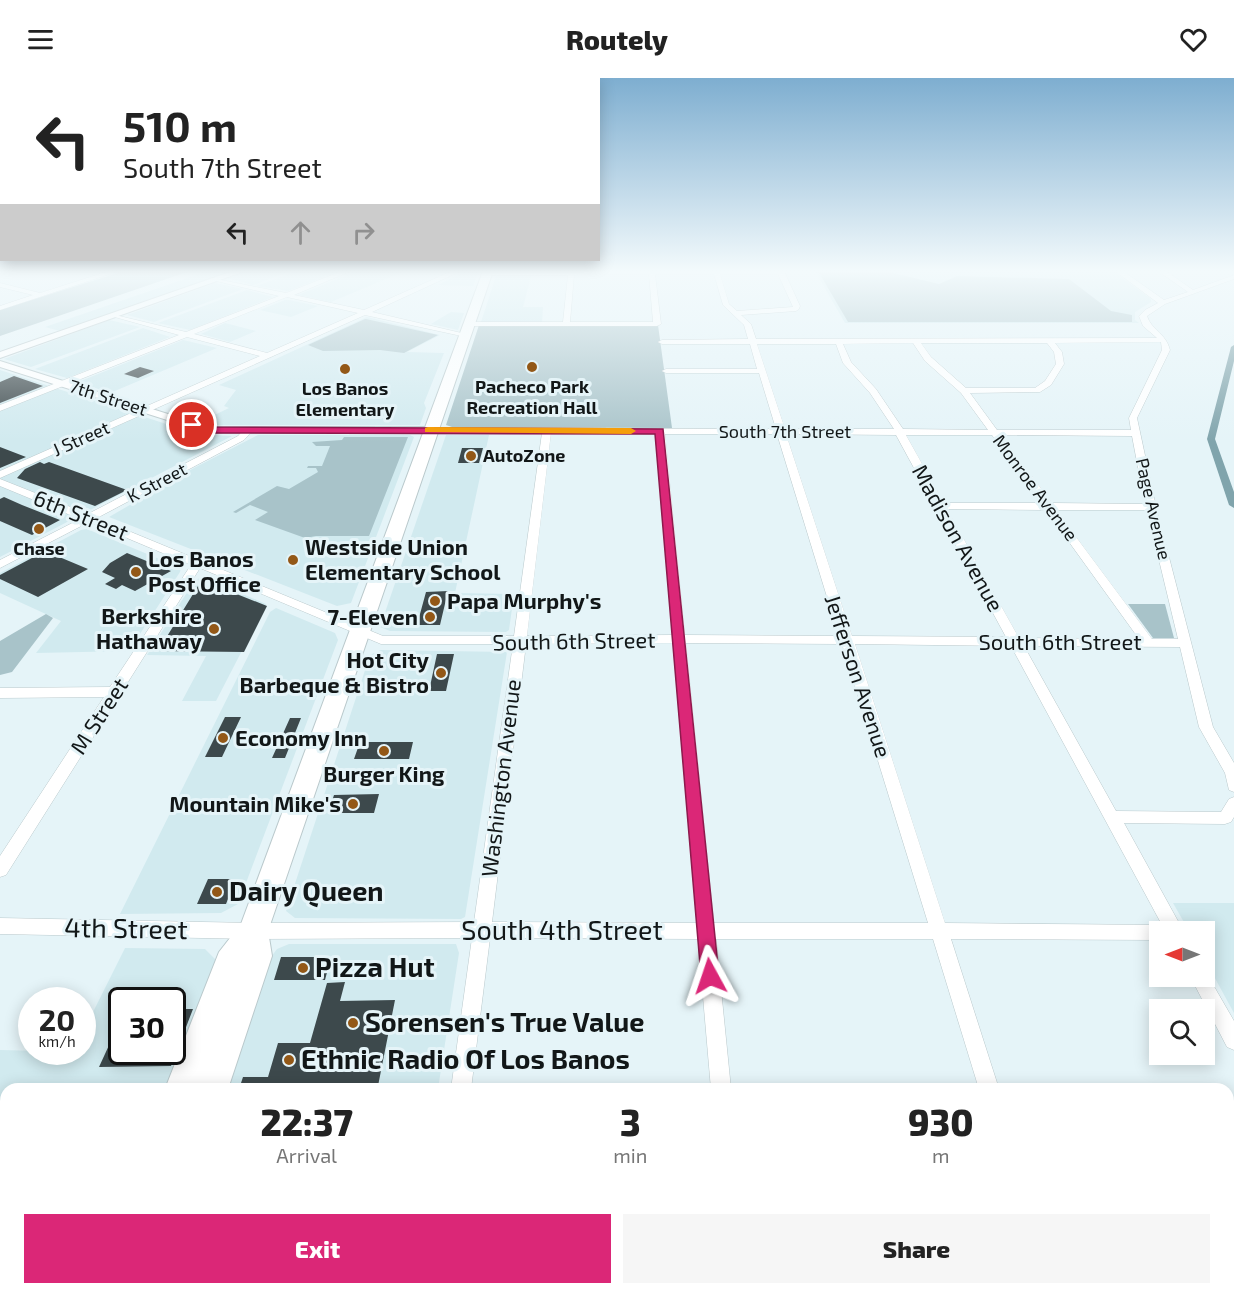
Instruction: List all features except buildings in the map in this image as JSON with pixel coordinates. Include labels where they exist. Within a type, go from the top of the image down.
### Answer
[{"type":"highway","points":[[184,1083],[230,962],[253,932],[468,330]]},
{"type":"highway","points":[[213,1083],[257,956],[253,932]]},
{"type":"highway","points":[[198,1083],[211,1045],[205,1030]]},
{"type":"street","points":[[0,355],[77,328]]},
{"type":"street","points":[[160,328],[268,356]]},
{"type":"street","points":[[0,408],[204,328]]},
{"type":"street","name":"J Street","points":[[0,476],[330,328]]},
{"type":"street","points":[[455,328],[468,330],[505,328]]},
{"type":"street","name":"Jefferson Avenue","points":[[748,328],[987,1083]]},
{"type":"street","points":[[1150,328],[1164,340]]},
{"type":"street","name":"Madison Avenue","points":[[838,340],[846,363],[882,403],[899,432],[1169,921]]},
{"type":"street","name":"Monroe Avenue","points":[[915,340],[928,359],[964,391],[1149,643]]},
{"type":"street","points":[[964,391],[1037,390],[1048,383],[1060,364],[1058,351],[1049,340]]},
{"type":"street","points":[[662,342],[1164,340]]},
{"type":"street","name":"Page Avenue","points":[[1164,340],[1166,350],[1132,418],[1137,433],[1150,507],[1206,727],[1232,773],[1234,786]]},
{"type":"street","name":"7th Street","points":[[0,364],[208,430],[432,430]]},
{"type":"street","points":[[666,371],[762,371]]},
{"type":"street","name":"K Street","points":[[0,565],[241,438],[248,430]]},
{"type":"street","name":"South 7th Street","points":[[432,430],[1137,433]]},
{"type":"street","name":"Washington Avenue","points":[[462,1083],[547,431]]},
{"type":"street","points":[[660,431],[720,1083]]},
{"type":"street","name":"6th Street","points":[[0,482],[198,562],[360,632]]},
{"type":"street","points":[[941,506],[1150,507]]},
{"type":"street","name":"M Street","points":[[0,870],[198,562]]},
{"type":"street","name":"South 6th Street","points":[[360,632],[389,642],[679,639],[1185,643]]},
{"type":"street","points":[[0,693],[115,692]]},
{"type":"street","points":[[1112,817],[1226,818],[1234,803]]},
{"type":"street","name":"4th Street","points":[[0,926],[253,932]]},
{"type":"street","name":"South 4th Street","points":[[253,932],[482,930],[1149,932]]},
{"type":"street","points":[[1205,987],[1234,1040]]},
{"type":"shaded area","points":[[0,328],[24,328],[0,336]]},
{"type":"shaded area","points":[[48,328],[69,328],[60,331]]},
{"type":"shaded area","points":[[88,328],[138,328],[31,367],[4,359]]},
{"type":"shaded area","points":[[143,328],[170,337],[67,378],[35,369]]},
{"type":"shaded area","points":[[215,328],[243,328],[256,331],[230,342],[201,334]]},
{"type":"shaded area","name":"Los Banos Elementary","points":[[344,328],[411,328],[440,335],[407,352],[444,353],[424,403],[426,408],[420,425],[215,425],[202,421],[229,408],[224,406],[236,390],[219,385]]},
{"type":"shaded area","points":[[346,328],[405,328],[438,335],[404,353],[380,350],[323,351],[308,345]]},
{"type":"shaded area","points":[[478,328],[658,328],[672,428],[452,427],[446,425]]},
{"type":"shaded area","points":[[183,340],[217,348],[110,393],[78,382]]},
{"type":"shaded area","points":[[0,370],[197,434],[232,436],[0,557]]},
{"type":"shaded area","name":"Westside Union Elementary School","points":[[258,435],[410,435],[414,437],[351,603],[337,606],[109,517],[194,468]]},
{"type":"shaded area","points":[[446,435],[489,435],[455,593],[514,594],[509,630],[506,632],[390,631],[380,627]]},
{"type":"shaded area","points":[[344,437],[408,437],[369,536],[305,538],[255,520],[268,512],[250,505],[236,513],[233,512],[277,486],[289,489],[318,472],[316,468],[307,468],[308,466],[322,466],[330,446],[316,446],[312,442],[342,440]]},
{"type":"shaded area","points":[[87,529],[181,568],[180,572],[129,651],[36,653],[61,621],[0,593],[0,573],[81,530]]},
{"type":"shaded area","name":"Berkshire Hathaway","points":[[203,577],[266,604],[216,701],[182,701],[206,656],[147,655],[195,580]]},
{"type":"shaded area","points":[[1128,604],[1165,604],[1174,638],[1153,638]]},
{"type":"shaded area","points":[[276,608],[335,633],[338,640],[238,904],[221,913],[120,914],[270,612]]},
{"type":"shaded area","points":[[46,614],[53,618],[12,672],[0,675],[0,641]]},
{"type":"shaded area","points":[[381,650],[507,652],[465,917],[461,919],[295,918],[286,911],[370,655]]},
{"type":"shaded area","points":[[1173,903],[1234,903],[1234,1013],[1215,978],[1215,921],[1183,921]]},
{"type":"shaded area","points":[[289,944],[456,944],[459,953],[439,1083],[229,1083],[271,957],[277,949]]},
{"type":"shaded area","points":[[125,948],[205,949],[216,960],[186,1037],[186,987],[108,987],[108,1065],[175,1065],[168,1083],[0,1083],[0,1050],[18,1050],[18,1065],[96,1065],[96,1006]]},
{"type":"waterway","points":[[1234,347],[1211,439],[1234,505]]},
{"type":"slow traffic","points":[[428,430],[631,431]]},
{"type":"place","name":"Pacheco Park Recreation Hall","points":[[532,367]]},
{"type":"place","name":"Los Banos Elementary","points":[[345,369]]},
{"type":"place","name":"AutoZone","points":[[471,456]]},
{"type":"place","name":"Chase","points":[[39,529]]},
{"type":"place","name":"Westside Union Elementary School","points":[[293,560]]},
{"type":"place","name":"Los Banos Post Office","points":[[136,572]]},
{"type":"place","name":"Papa Murphy's","points":[[435,601]]},
{"type":"place","name":"7-Eleven","points":[[430,617]]},
{"type":"place","name":"Berkshire Hathaway","points":[[214,629]]},
{"type":"place","name":"Hot City Barbeque & Bistro","points":[[441,673]]},
{"type":"place","name":"Economy Inn","points":[[223,738]]},
{"type":"place","name":"Burger King","points":[[384,751]]},
{"type":"place","name":"Mountain Mike's","points":[[353,804]]},
{"type":"place","name":"Dairy Queen","points":[[217,892]]},
{"type":"place","name":"Pizza Hut","points":[[303,968]]},
{"type":"place","name":"Sorensen's True Value","points":[[353,1023]]},
{"type":"place","name":"Ethnic Radio Of Los Banos","points":[[289,1060]]},
{"type":"route","points":[[192,425],[214,430],[660,431],[710,976]]}]
